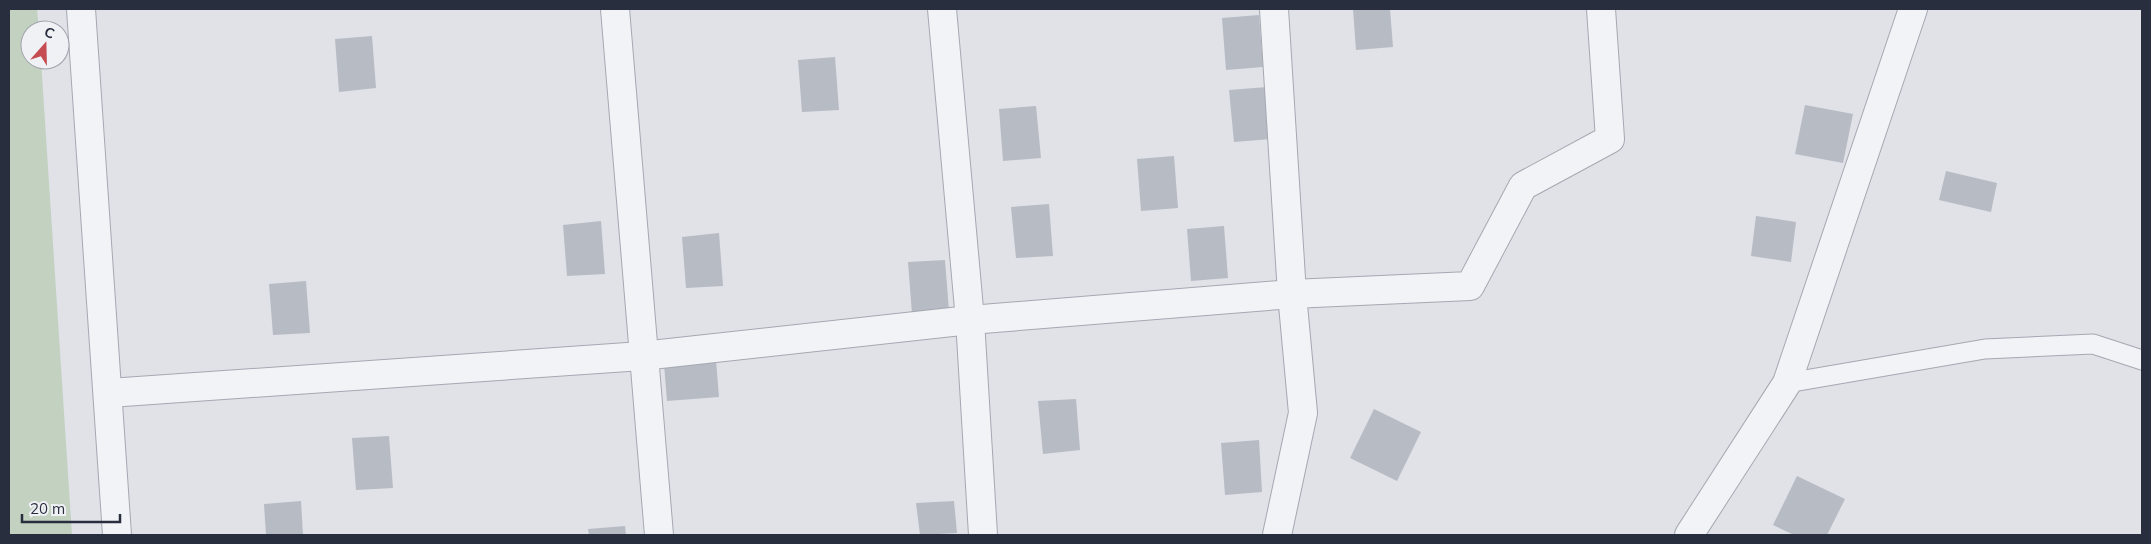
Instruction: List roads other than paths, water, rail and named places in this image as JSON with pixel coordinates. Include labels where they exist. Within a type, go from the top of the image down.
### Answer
[{"type":"street","points":[[81,9],[109,394],[117,535]]},
{"type":"street","points":[[615,9],[642,356],[659,535]]},
{"type":"street","points":[[942,9],[970,320],[983,535]]},
{"type":"street","points":[[1274,9],[1292,294],[1303,413],[1277,535]]},
{"type":"street","points":[[109,394],[642,356],[970,320],[1292,294],[1470,286],[1523,186],[1610,139],[1601,9]]},
{"type":"street","points":[[1690,535],[1787,383],[1913,9]]},
{"type":"lane","points":[[1787,383],[1985,349],[2093,344],[2142,360]]}]
